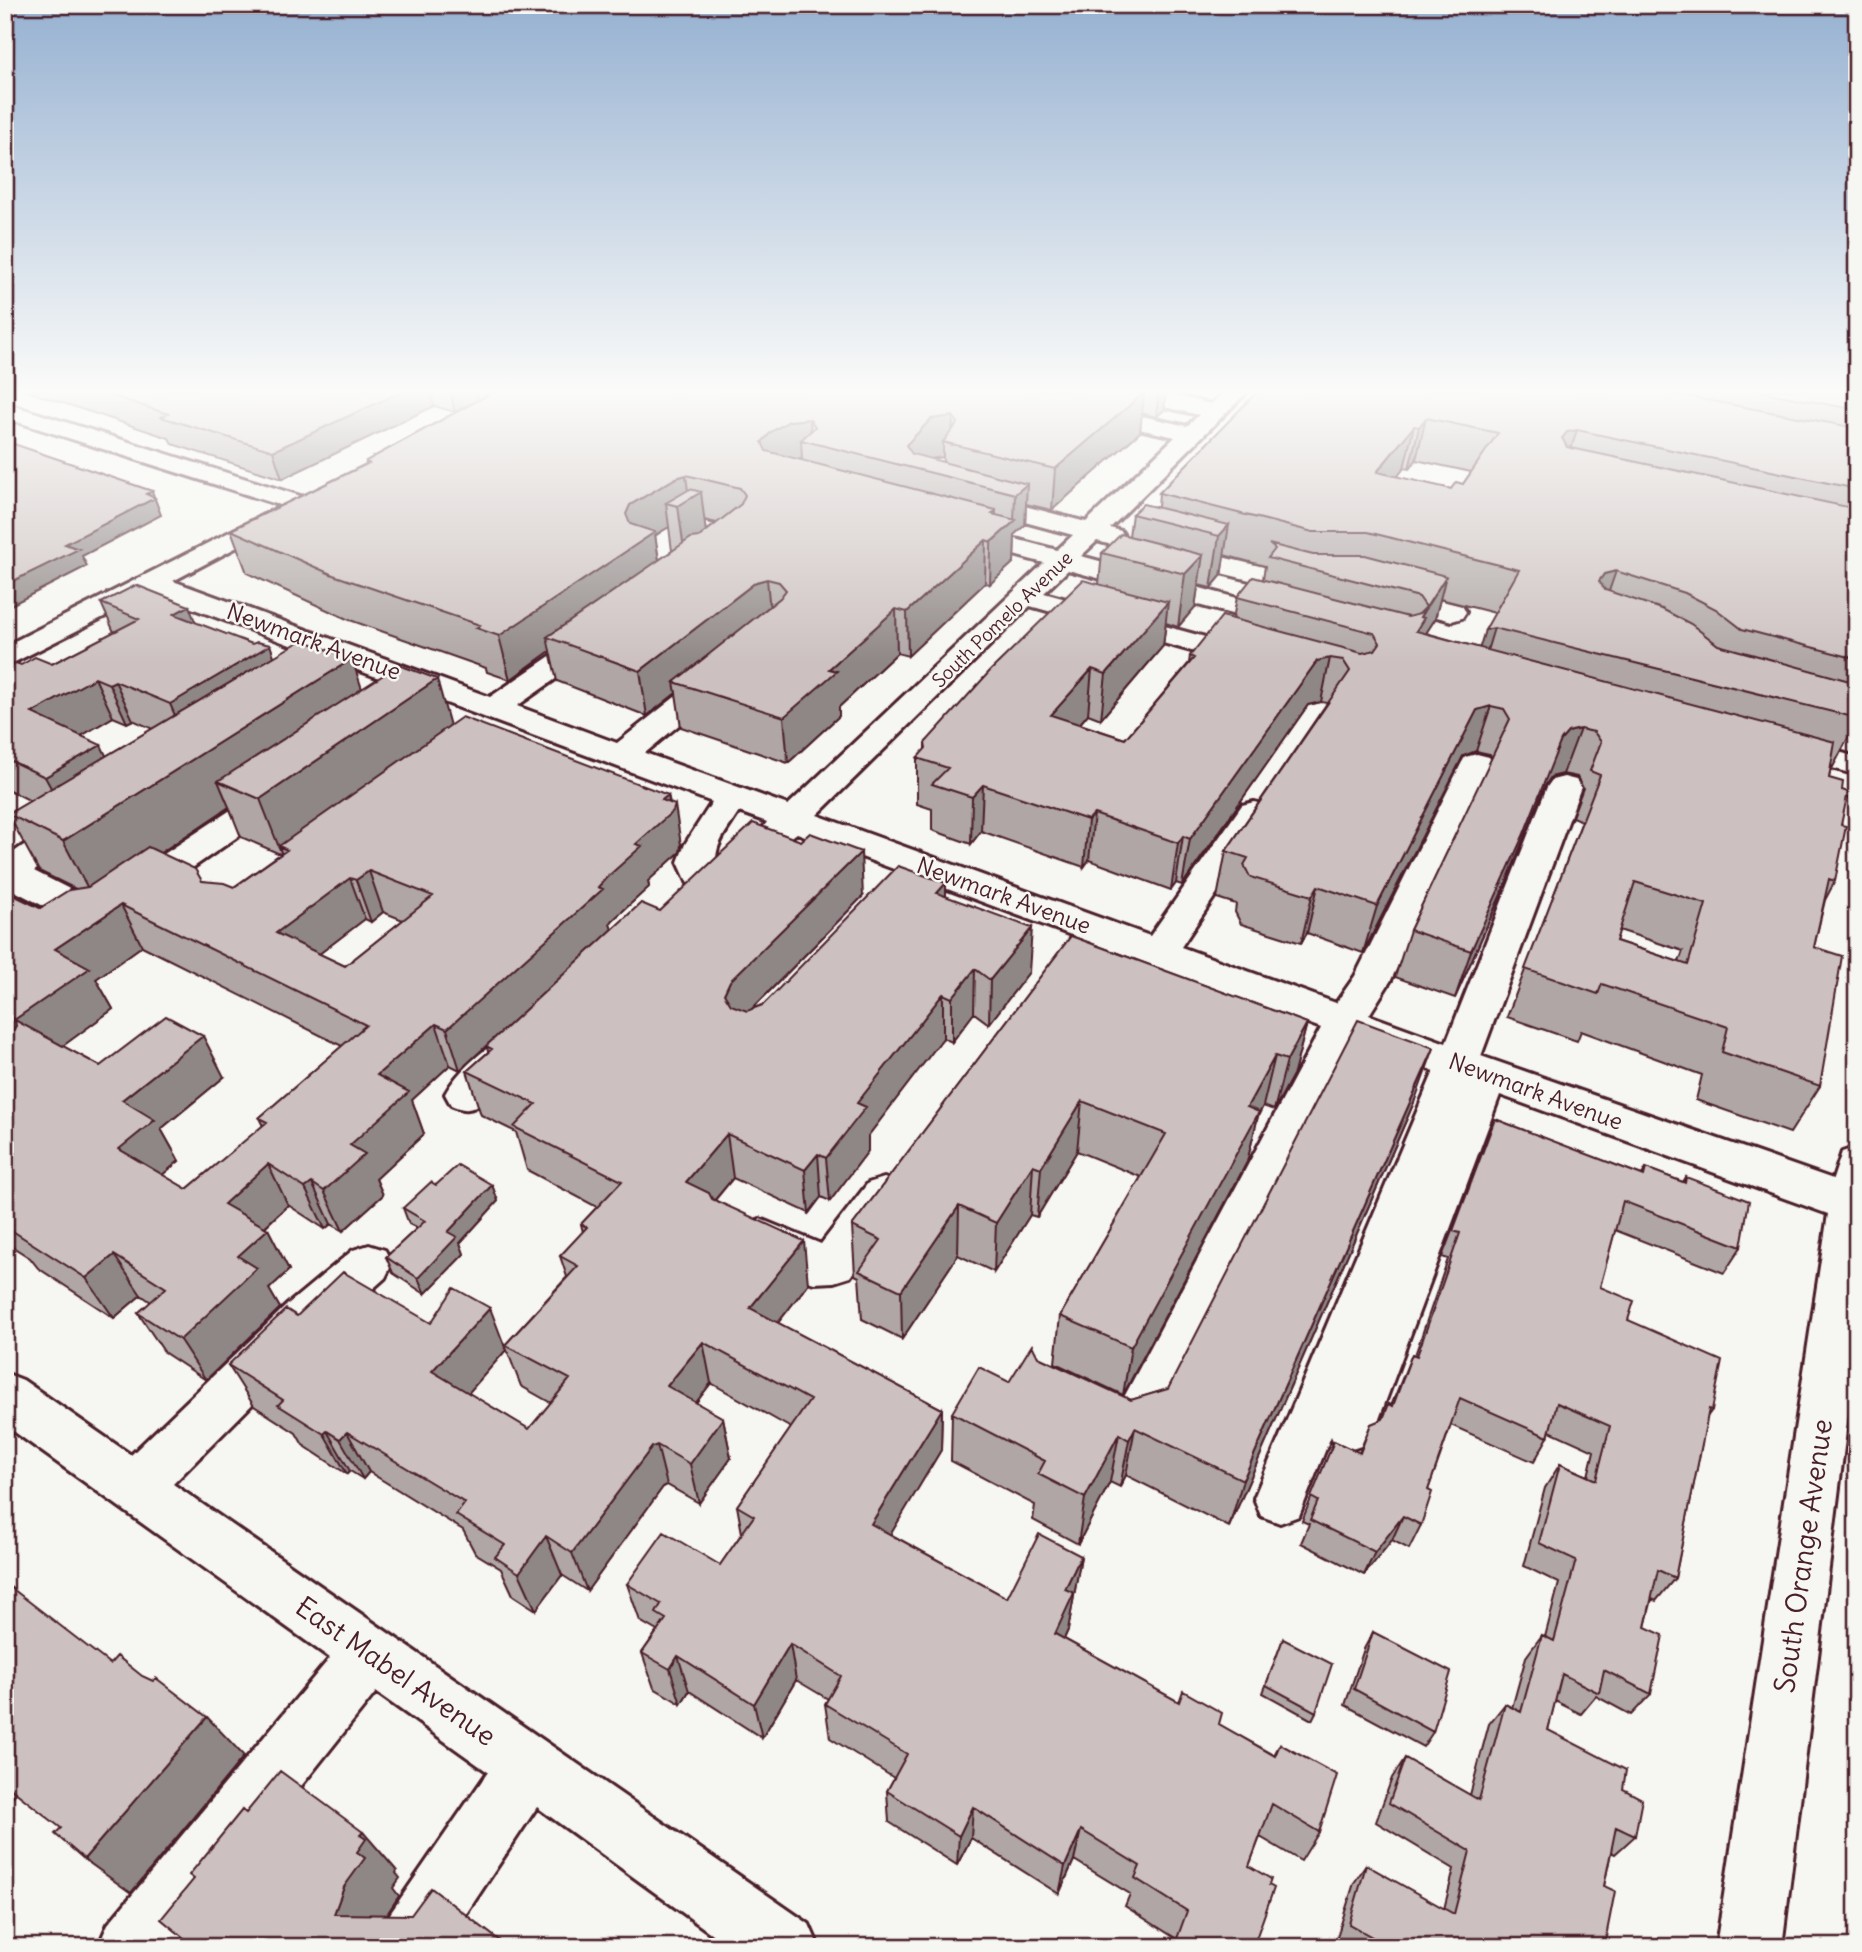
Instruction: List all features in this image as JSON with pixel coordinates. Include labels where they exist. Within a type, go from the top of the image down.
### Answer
[{"type":"street","points":[[229,481],[301,504]]},
{"type":"street","name":"South Pomelo Avenue","points":[[671,902],[796,818],[1143,481]]},
{"type":"street","points":[[5,659],[325,491]]},
{"type":"street","points":[[957,496],[1304,587],[1347,587],[1452,612]]},
{"type":"street","points":[[937,533],[1316,628]]},
{"type":"street","name":"Newmark Avenue","points":[[151,583],[356,656],[423,696],[502,710],[796,818],[907,875],[1087,926],[1472,1068],[1855,1191]]},
{"type":"street","points":[[1024,596],[1273,664]]},
{"type":"street","points":[[471,739],[502,710],[624,618]]},
{"type":"street","points":[[317,680],[356,656]]},
{"type":"street","points":[[623,754],[740,659]]},
{"type":"street","points":[[1857,726],[1771,711],[1857,744]]},
{"type":"street","points":[[1763,762],[1857,788]]},
{"type":"street","points":[[1076,1399],[1123,1423],[1139,1419],[1345,1021],[1372,980],[1476,764]]},
{"type":"street","points":[[98,816],[16,867],[13,874],[95,917],[309,772]]},
{"type":"street","points":[[1158,952],[1274,782]]},
{"type":"street","points":[[1352,1426],[1564,787]]},
{"type":"street","points":[[727,864],[696,862],[702,844],[733,795]]},
{"type":"street","points":[[1059,964],[1087,926]]},
{"type":"street","points":[[466,1094],[534,1029]]},
{"type":"street","points":[[1280,1498],[1472,1068]]},
{"type":"street","points":[[739,1213],[737,1227],[814,1264],[834,1263],[909,1163]]},
{"type":"street","name":"South Orange Avenue","points":[[1749,1947],[1855,1191]]},
{"type":"street","points":[[134,1487],[305,1319],[369,1264]]},
{"type":"street","name":"East Mabel Avenue","points":[[5,1396],[786,1947]]},
{"type":"street","points":[[131,1947],[371,1653]]},
{"type":"street","points":[[406,1947],[529,1765]]},
{"type":"building","points":[[5,481],[123,481],[152,491],[146,494],[155,498],[65,544],[79,549],[5,585]]},
{"type":"building","points":[[332,481],[671,481],[630,505],[626,514],[630,524],[655,532],[499,636],[476,628],[480,625],[333,575],[231,530]]},
{"type":"building","points":[[711,481],[883,481],[996,510],[992,514],[1016,520],[991,542],[986,540],[907,612],[896,609],[829,669],[837,671],[784,717],[674,682],[780,598],[786,590],[779,582],[767,579],[756,582],[640,671],[547,637],[691,538],[699,537],[741,504],[745,495],[740,488]]},
{"type":"building","points":[[964,481],[1016,481],[1027,484],[1015,494]]},
{"type":"building","points":[[1171,481],[1417,481],[1451,489],[1456,482],[1463,484],[1465,481],[1726,481],[1857,509],[1857,659],[1742,629],[1716,609],[1685,593],[1616,571],[1604,574],[1599,581],[1605,590],[1662,609],[1691,624],[1718,645],[1857,683],[1857,718],[1494,628],[1485,630],[1519,570],[1368,532],[1313,532],[1159,493]]},
{"type":"building","points":[[1819,481],[1857,481],[1857,489]]},
{"type":"building","points":[[690,489],[701,492],[678,506],[666,503]]},
{"type":"building","points":[[1143,504],[1229,525],[1219,536],[1132,514]]},
{"type":"building","points":[[1121,534],[1203,555],[1185,574],[1102,553]]},
{"type":"building","points":[[1269,544],[1313,555],[1365,555],[1446,576],[1420,617],[1424,618],[1416,631],[1835,742],[1829,778],[1843,782],[1842,790],[1848,792],[1841,825],[1846,826],[1835,881],[1829,879],[1814,947],[1842,956],[1820,1086],[1722,1052],[1728,1027],[1602,984],[1598,994],[1525,969],[1600,775],[1590,771],[1601,742],[1594,732],[1580,729],[1568,732],[1561,740],[1523,836],[1471,951],[1410,930],[1510,719],[1504,709],[1491,706],[1477,710],[1377,906],[1318,886],[1312,896],[1250,877],[1244,865],[1248,858],[1226,851],[1350,671],[1343,660],[1330,658],[1317,661],[1190,839],[1183,836],[1178,843],[1094,814],[1088,820],[983,785],[972,797],[932,784],[948,768],[917,758],[926,748],[925,743],[990,671],[1083,580],[1168,602],[1106,674],[1092,669],[1051,715],[1125,739],[1194,658],[1190,656],[1222,616],[1362,653],[1375,650],[1380,643],[1374,633],[1237,597],[1253,577],[1408,617],[1419,614],[1426,607],[1419,597],[1268,558],[1275,549]],"holes":[[[1635,882],[1706,904],[1688,965],[1616,941]]]},
{"type":"building","points":[[136,585],[189,606],[174,614],[252,644],[257,642],[270,645],[170,704],[115,681],[109,684],[95,678],[32,713],[101,745],[45,777],[5,758],[5,669],[16,663],[21,665],[35,657],[52,664],[139,619],[101,603]]},
{"type":"building","points":[[302,640],[352,659],[63,841],[8,814]]},
{"type":"building","points":[[399,665],[437,679],[260,799],[218,781]]},
{"type":"building","points":[[462,717],[668,795],[662,800],[675,805],[673,811],[636,844],[642,846],[598,887],[603,889],[447,1029],[436,1024],[377,1075],[409,1092],[350,1145],[365,1154],[324,1191],[312,1183],[305,1188],[268,1164],[224,1204],[268,1229],[238,1256],[257,1268],[180,1340],[138,1313],[166,1288],[114,1255],[86,1278],[8,1228],[12,1225],[5,1220],[5,1039],[16,1026],[15,1020],[100,1066],[166,1016],[203,1036],[122,1100],[155,1120],[119,1149],[187,1189],[267,1122],[259,1118],[366,1025],[121,905],[55,949],[90,968],[14,1020],[9,1011],[5,1010],[5,891],[40,908],[69,890],[88,887],[148,847],[195,869],[202,881],[234,887],[287,850],[279,846]],"holes":[[[369,871],[433,896],[345,966],[276,933],[350,878],[356,880]]]},
{"type":"building","points":[[753,823],[801,841],[810,833],[861,852],[730,981],[724,994],[731,1005],[747,1011],[763,1005],[898,866],[946,883],[937,893],[1032,928],[990,980],[975,969],[952,998],[943,994],[857,1103],[866,1107],[826,1158],[818,1154],[805,1170],[727,1134],[686,1182],[709,1193],[712,1199],[804,1241],[750,1308],[942,1409],[871,1524],[1007,1598],[1039,1534],[1081,1556],[1065,1589],[1074,1593],[1055,1634],[1179,1702],[1183,1691],[1222,1713],[1219,1724],[1275,1756],[1280,1744],[1337,1775],[1319,1832],[1272,1804],[1249,1866],[1271,1879],[1269,1885],[1274,1888],[1253,1947],[1174,1947],[1187,1911],[1135,1878],[1140,1866],[1081,1830],[1065,1866],[973,1807],[959,1836],[887,1791],[907,1754],[825,1704],[841,1676],[790,1644],[754,1704],[678,1656],[670,1669],[642,1653],[666,1619],[656,1613],[661,1604],[627,1584],[664,1532],[720,1565],[754,1516],[737,1506],[810,1400],[703,1342],[667,1386],[723,1418],[690,1464],[657,1445],[652,1447],[572,1553],[546,1536],[519,1573],[495,1557],[505,1545],[456,1515],[465,1503],[347,1432],[340,1439],[327,1431],[324,1434],[278,1405],[283,1400],[228,1365],[286,1309],[297,1316],[343,1272],[431,1323],[454,1288],[490,1308],[432,1371],[529,1429],[570,1379],[505,1345],[578,1266],[560,1256],[587,1227],[581,1224],[622,1181],[514,1127],[536,1104],[467,1071],[492,1049],[486,1046],[641,903],[660,911]]},
{"type":"building","points":[[1071,936],[1307,1023],[1287,1060],[1275,1056],[1247,1107],[1259,1112],[1131,1347],[1060,1316],[1166,1134],[1082,1101],[1041,1168],[1033,1165],[996,1223],[959,1206],[901,1291],[859,1271],[881,1240],[852,1226]]},
{"type":"building","points":[[1358,1020],[1434,1048],[1243,1480],[1135,1428],[1129,1440],[1119,1434],[1085,1498],[1038,1474],[1045,1461],[952,1413],[979,1367],[1009,1382],[1032,1345],[1038,1357],[1131,1400],[1168,1389]]},
{"type":"building","points":[[1495,1119],[1644,1176],[1646,1168],[1685,1183],[1686,1177],[1749,1201],[1741,1247],[1623,1201],[1600,1287],[1634,1301],[1628,1320],[1722,1361],[1712,1410],[1709,1409],[1675,1578],[1658,1570],[1645,1627],[1663,1635],[1651,1694],[1604,1670],[1599,1693],[1562,1674],[1548,1730],[1626,1770],[1623,1789],[1642,1799],[1635,1836],[1616,1827],[1604,1886],[1615,1891],[1604,1947],[1390,1947],[1349,1924],[1366,1865],[1454,1914],[1470,1851],[1389,1803],[1405,1758],[1479,1800],[1505,1704],[1521,1712],[1542,1635],[1554,1641],[1576,1560],[1539,1543],[1560,1464],[1596,1480],[1610,1426],[1557,1403],[1548,1437],[1460,1398],[1428,1490],[1432,1492],[1421,1525],[1403,1516],[1375,1552],[1310,1520],[1318,1501],[1311,1497],[1334,1441],[1360,1453],[1371,1424],[1383,1419],[1389,1404],[1393,1406],[1412,1354],[1417,1356],[1460,1233],[1453,1231]]},
{"type":"building","points":[[458,1165],[492,1185],[448,1232],[457,1237],[418,1278],[386,1257],[425,1221],[403,1208],[431,1182],[436,1185]]},
{"type":"building","points":[[5,1583],[110,1664],[117,1656],[142,1676],[153,1681],[156,1678],[207,1717],[84,1859],[55,1834],[61,1828],[5,1784]]},
{"type":"building","points":[[1373,1632],[1451,1672],[1433,1732],[1354,1689]]},
{"type":"building","points":[[1283,1639],[1332,1664],[1316,1712],[1266,1685]]},
{"type":"building","points":[[280,1771],[363,1832],[360,1835],[366,1839],[357,1852],[365,1858],[344,1887],[334,1914],[411,1915],[431,1888],[500,1941],[503,1947],[195,1947],[161,1919],[194,1879],[189,1875],[242,1810],[246,1813]]}]
